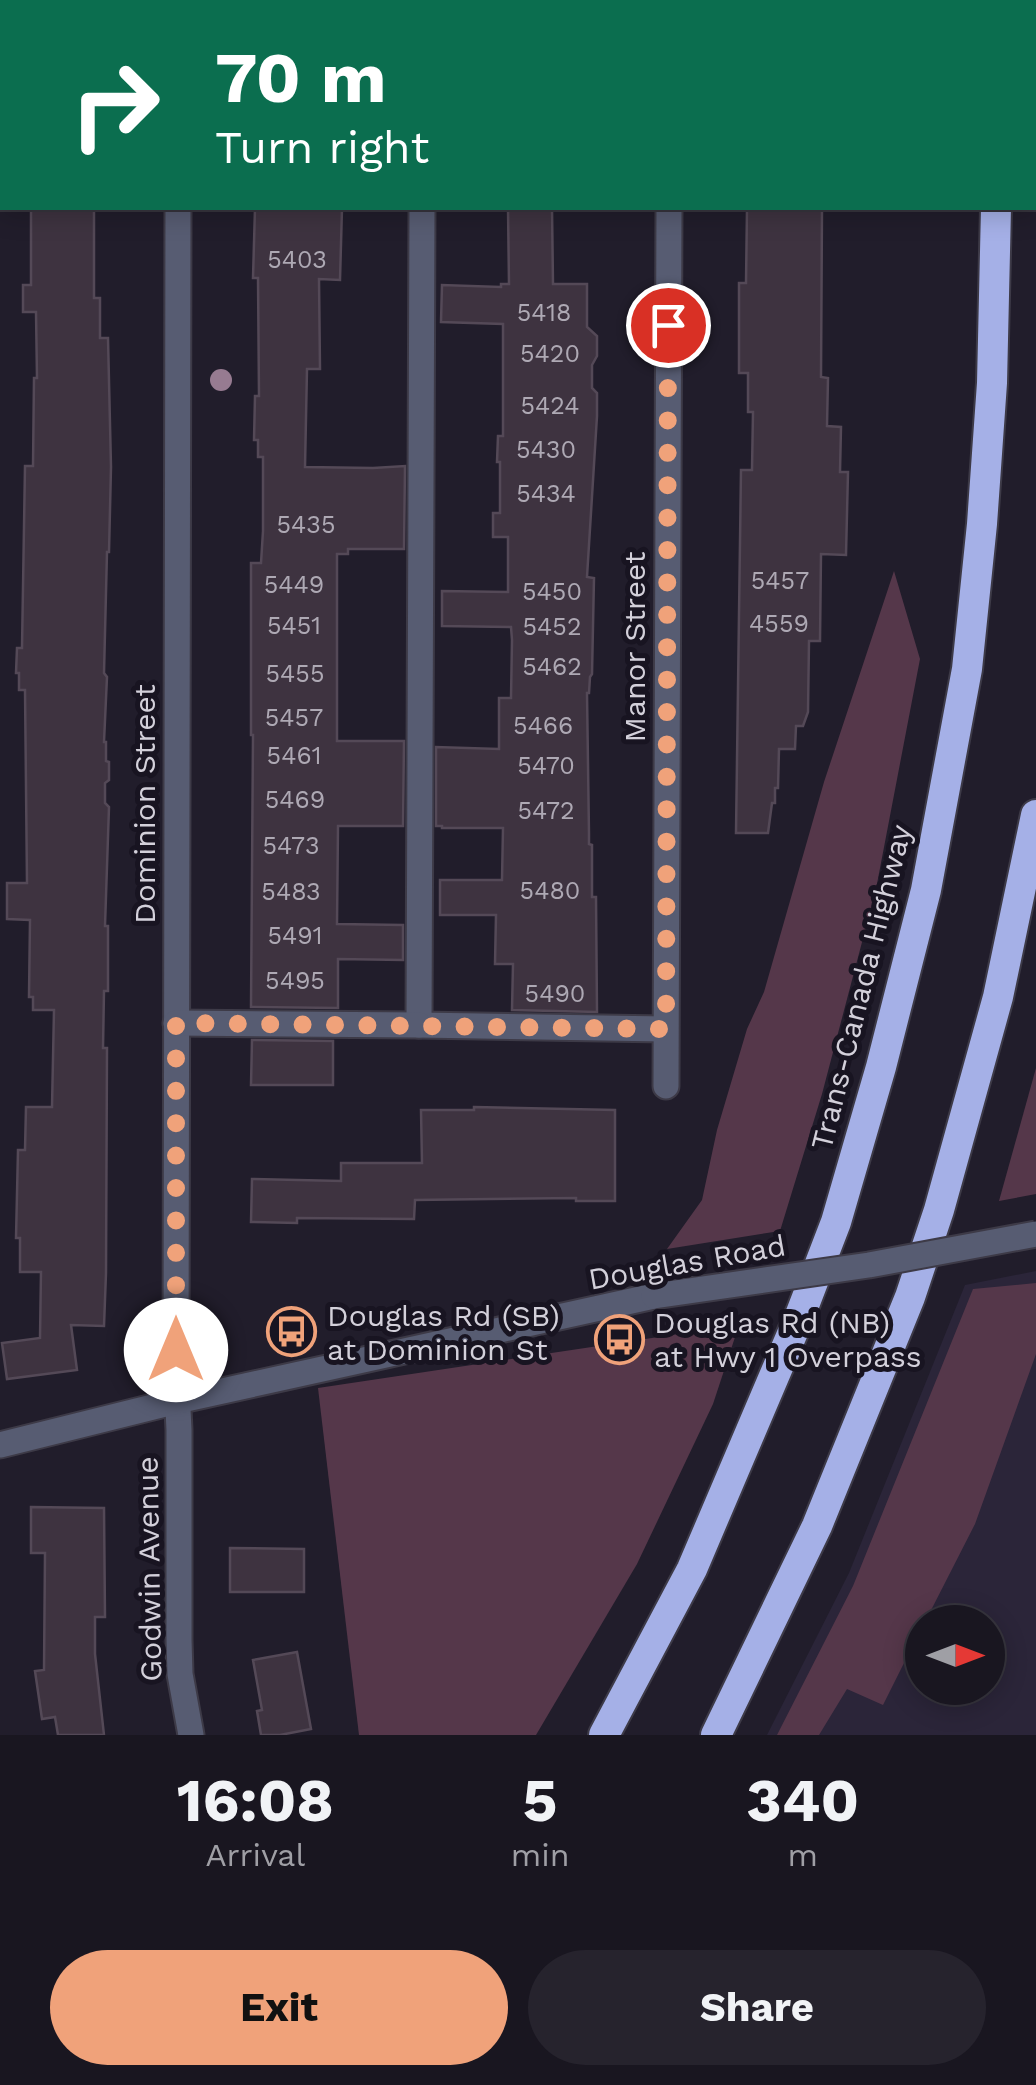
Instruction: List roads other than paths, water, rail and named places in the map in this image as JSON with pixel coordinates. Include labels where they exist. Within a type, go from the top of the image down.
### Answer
[{"type":"highway","name":"Trans-Canada Highway","points":[[604,1735],[692,1569],[801,1313],[836,1222],[881,1067],[926,890],[967,669],[992,384],[996,210]]},
{"type":"highway","points":[[716,1735],[817,1526],[910,1297],[939,1210],[998,997],[1036,815]]},
{"type":"street","name":"Dominion Street","points":[[178,210],[178,1401]]},
{"type":"street","points":[[419,1025],[422,210]]},
{"type":"street","name":"Manor Street","points":[[666,1086],[668,210]]},
{"type":"street","points":[[176,1023],[666,1029]]},
{"type":"street","name":"Douglas Road","points":[[0,1445],[178,1401],[654,1296],[868,1266],[1036,1234]]},
{"type":"street","name":"Godwin Avenue","points":[[178,1401],[180,1674],[191,1735]]},
{"type":"place","name":"Douglas Rd (SB) at Dominion St","points":[[292,1332]]},
{"type":"place","name":"Douglas Rd (NB) at Hwy 1 Overpass","points":[[619,1339]]}]
